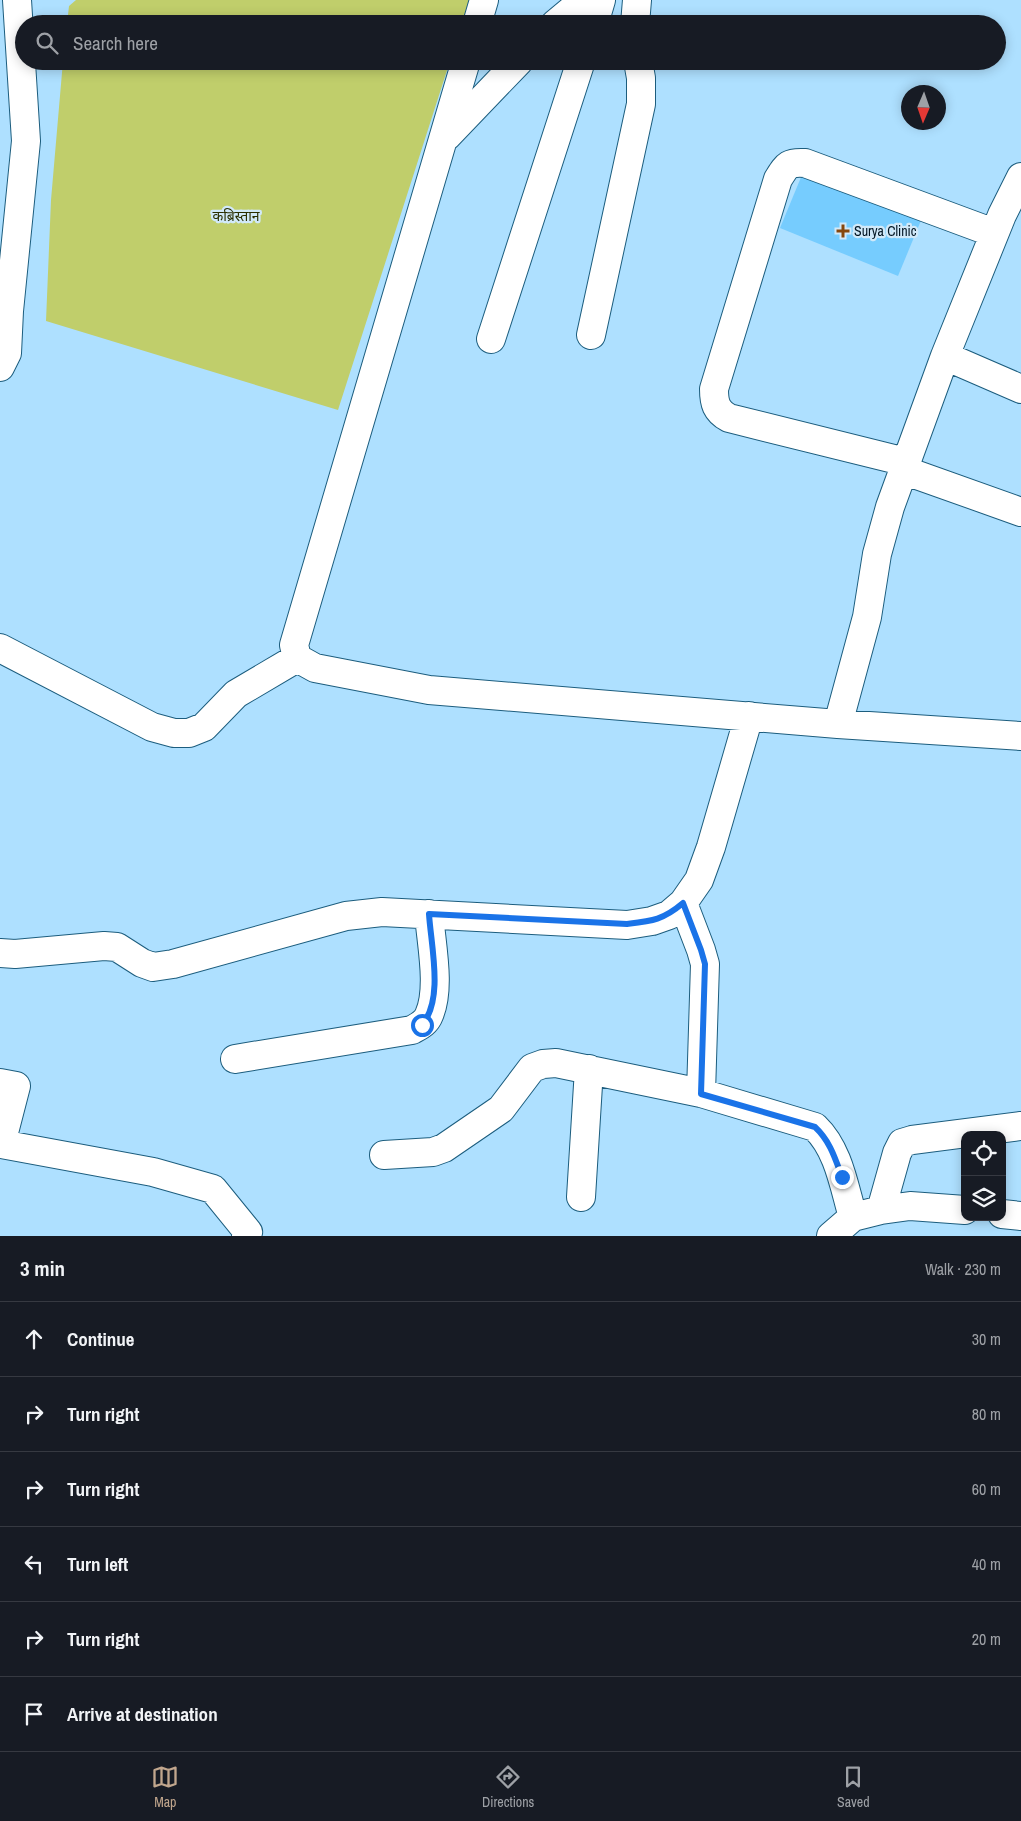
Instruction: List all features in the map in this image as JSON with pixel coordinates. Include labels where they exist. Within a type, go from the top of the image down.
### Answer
[{"type":"street","points":[[17,0],[18,15]]},
{"type":"street","points":[[480,15],[484,0]]},
{"type":"street","points":[[566,15],[579,4],[588,0]]},
{"type":"street","points":[[597,15],[601,0]]},
{"type":"street","points":[[636,15],[637,0]]},
{"type":"street","points":[[0,367],[8,353],[9,311],[26,141],[21,70]]},
{"type":"street","points":[[463,70],[294,645],[297,658],[315,668],[429,690],[838,724],[1021,736]]},
{"type":"street","points":[[443,139],[509,70]]},
{"type":"street","points":[[491,339],[578,70]]},
{"type":"street","points":[[591,335],[641,104],[640,70]]},
{"type":"street","points":[[994,233],[805,163],[793,162],[786,167],[778,179],[714,389],[714,401],[717,409],[729,418],[905,466],[1021,512]]},
{"type":"street","points":[[838,724],[867,617],[878,554],[890,507],[945,356],[994,233],[1018,189]]},
{"type":"street","points":[[945,356],[1021,389]]},
{"type":"street","points":[[0,648],[152,727],[174,734],[189,733],[204,728],[236,694],[297,658]]},
{"type":"street","points":[[0,953],[15,954],[104,946],[117,947],[142,963],[153,967],[174,964],[346,916],[382,912],[627,924],[652,921],[669,915],[683,903],[699,880],[711,847],[748,716]]},
{"type":"street","points":[[683,903],[705,964],[701,1094]]},
{"type":"street","points":[[235,1059],[412,1030],[422,1025],[429,1017],[433,1003],[434,980],[429,914]]},
{"type":"street","points":[[384,1155],[433,1152],[444,1148],[501,1109],[532,1068],[543,1064],[556,1063],[701,1094],[815,1127],[825,1136],[832,1150],[853,1217]]},
{"type":"street","points":[[581,1197],[589,1069]]},
{"type":"street","points":[[0,1083],[16,1086],[1,1144],[153,1172],[213,1189],[248,1232],[246,1236]]},
{"type":"street","points":[[881,1210],[902,1143],[912,1140],[1021,1126]]},
{"type":"street","points":[[831,1236],[853,1217],[881,1210],[910,1206],[961,1210]]},
{"type":"street","points":[[1006,1214],[1021,1216]]},
{"type":"green space","points":[[76,0],[469,0],[465,15],[68,15],[69,6]]},
{"type":"green space","name":"कब्रिस्तान","points":[[62,70],[447,70],[338,410],[46,321],[51,200]]},
{"type":"building","points":[[804,170],[922,218],[898,276],[780,228]]},
{"type":"place","name":"Surya Clinic","points":[[843,231]]},
{"type":"route","points":[[422,1025],[429,1017],[433,1003],[434,980],[429,914],[627,924],[652,921],[669,915],[683,903],[705,964],[701,1094],[815,1127],[825,1136],[842,1177]]}]
